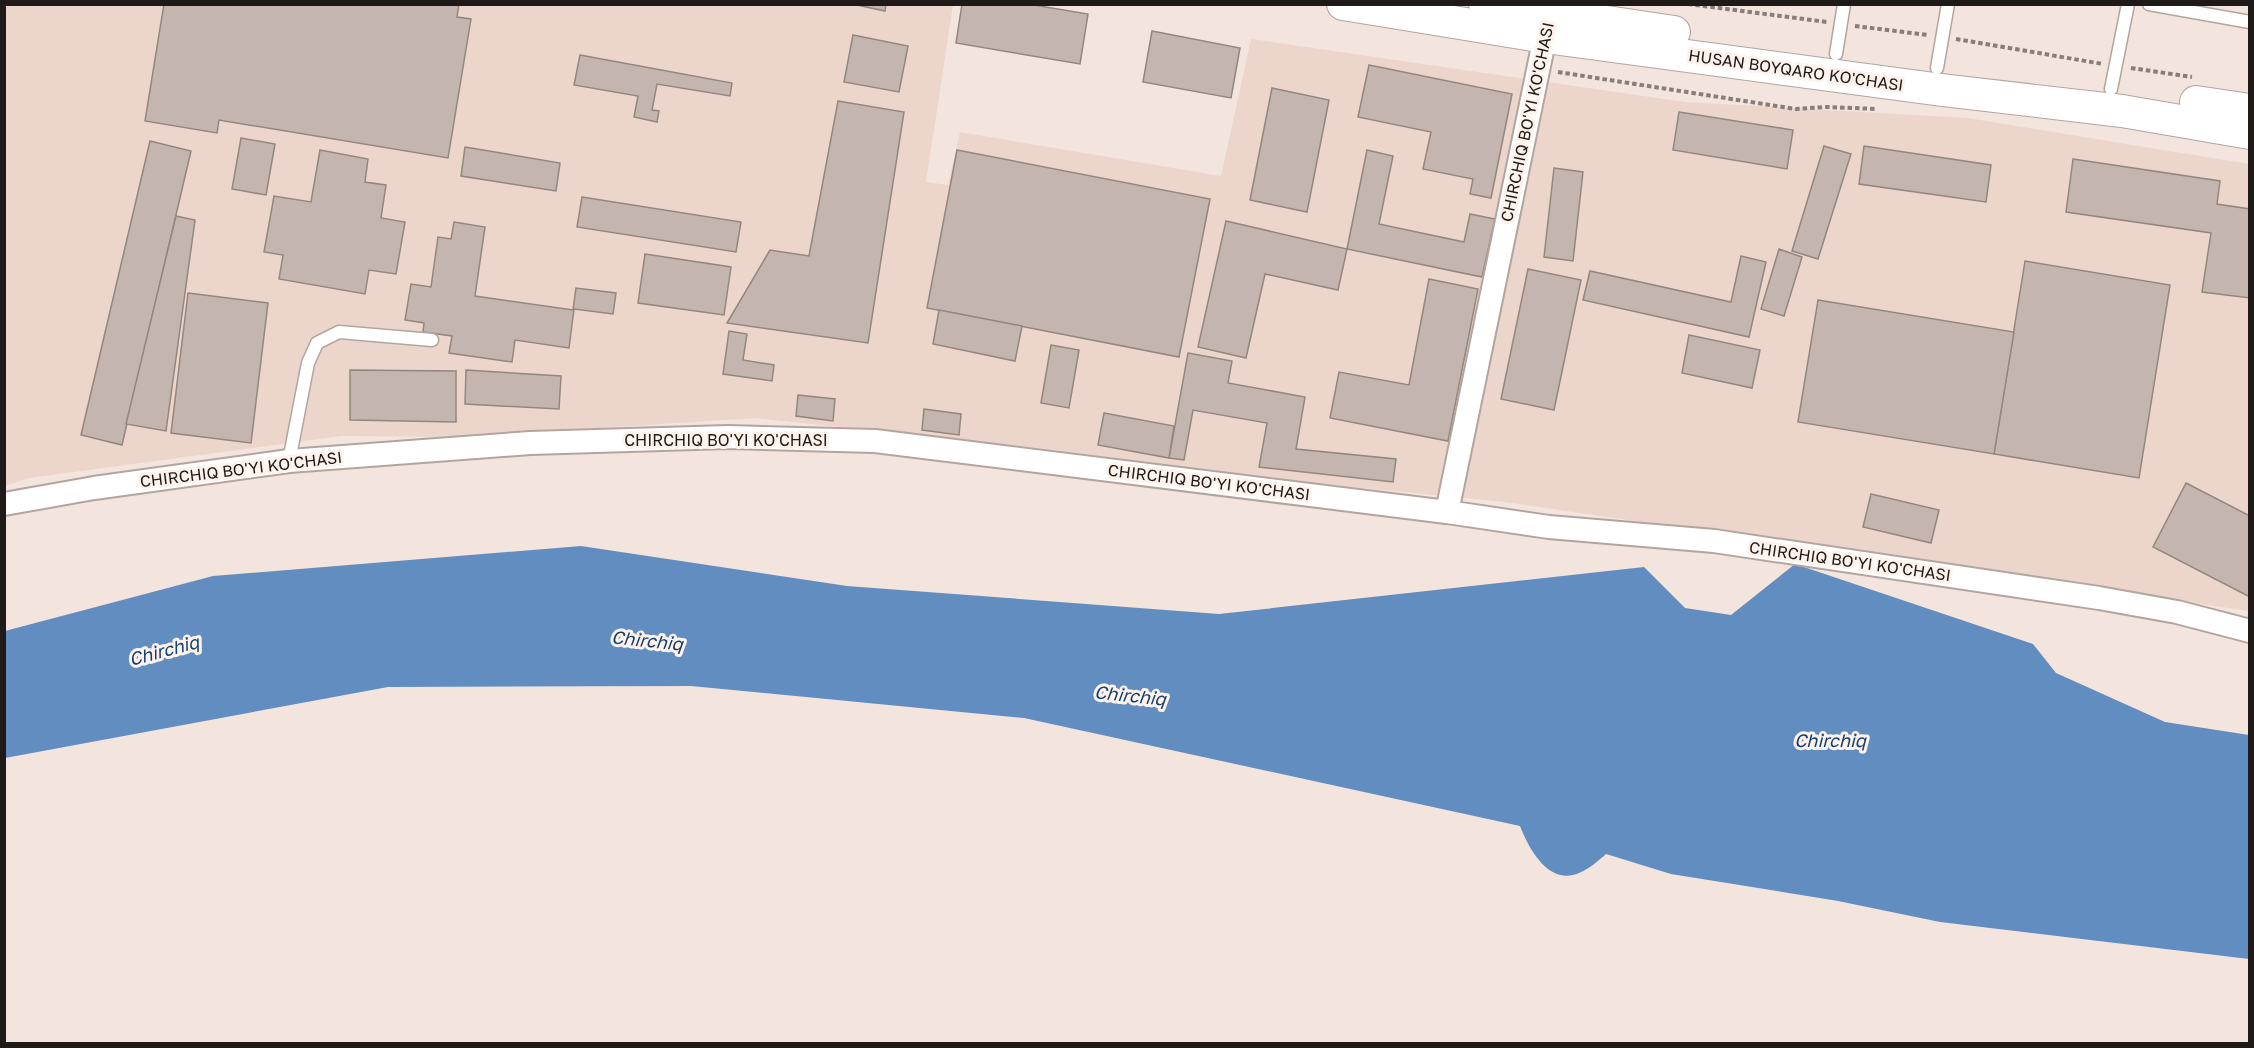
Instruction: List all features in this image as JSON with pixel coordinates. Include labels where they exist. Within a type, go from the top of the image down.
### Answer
[{"type":"main road","name":"HUSAN BOYQARO KO'CHASI","points":[[1343,4],[1495,11],[1547,26],[1912,86],[2122,111],[2250,133]]},
{"type":"main road","name":"HUSAN BOYQARO KO'CHASI","points":[[1547,26],[1838,39],[1937,68],[2113,77],[2250,110]]},
{"type":"street","name":"CHIRCHIQ BO'YI KO'CHASI","points":[[1447,512],[1547,26]]},
{"type":"street","name":"CHIRCHIQ BO'YI KO'CHASI","points":[[4,504],[94,488],[289,461],[530,442],[728,437],[875,441],[1447,512],[1549,527],[1714,541],[2099,598],[2177,612],[2250,631]]},
{"type":"lane","points":[[1838,39],[1844,4]]},
{"type":"lane","points":[[1937,68],[1948,4]]},
{"type":"lane","points":[[2113,77],[2128,4]]},
{"type":"lane","points":[[2149,4],[2250,22]]},
{"type":"lane","points":[[289,461],[308,363],[317,343],[339,332],[432,340]]},
{"type":"path","points":[[1688,4],[1838,39],[1942,37],[2113,77],[2194,77]]},
{"type":"shaded area","points":[[5,5],[953,5],[926,182],[948,185],[960,132],[1221,176],[1251,39],[1685,102],[1968,118],[2249,164],[2249,611],[1505,502],[1284,480],[1031,447],[755,418],[462,437],[341,436],[29,478],[5,486]]},
{"type":"water","name":"Chirchiq","points":[[581,546],[847,586],[1219,614],[1644,567],[1685,608],[1731,615],[1795,564],[2033,644],[2056,673],[2165,722],[2249,735],[2249,959],[1940,922],[1838,901],[1671,874],[1606,854],[1590,867],[1568,876],[1550,870],[1542,863],[1529,845],[1520,826],[1024,718],[691,686],[388,687],[5,758],[5,631],[213,576]]},
{"type":"building","points":[[164,4],[459,4],[457,17],[471,19],[448,158],[219,120],[217,133],[145,121]]},
{"type":"building","points":[[852,4],[886,4],[885,11]]},
{"type":"building","points":[[962,4],[1028,4],[1088,14],[1080,64],[956,43]]},
{"type":"building","points":[[1152,31],[1240,48],[1231,98],[1143,82]]},
{"type":"building","points":[[853,35],[908,46],[899,92],[844,82]]},
{"type":"building","points":[[580,55],[732,83],[730,96],[657,84],[652,110],[659,111],[657,122],[634,117],[638,96],[574,85]]},
{"type":"building","points":[[1369,65],[1512,94],[1491,198],[1470,194],[1473,179],[1423,169],[1431,132],[1358,117]]},
{"type":"building","points":[[1272,88],[1329,100],[1307,212],[1250,200]]},
{"type":"building","points":[[838,101],[904,112],[868,343],[727,323],[770,250],[809,256]]},
{"type":"building","points":[[1679,112],[1793,130],[1787,169],[1673,150]]},
{"type":"building","points":[[241,138],[275,144],[266,195],[232,189]]},
{"type":"building","points":[[150,141],[191,151],[122,445],[81,435]]},
{"type":"building","points":[[1824,146],[1851,154],[1818,259],[1792,251]]},
{"type":"building","points":[[1864,146],[1991,165],[1986,202],[1859,184]]},
{"type":"building","points":[[465,147],[560,163],[556,191],[461,176]]},
{"type":"building","points":[[320,150],[368,159],[365,182],[386,185],[381,218],[405,222],[396,274],[369,270],[365,294],[279,279],[283,255],[264,252],[274,196],[311,202]]},
{"type":"building","points":[[957,150],[1210,199],[1179,357],[927,308]]},
{"type":"building","points":[[1367,150],[1393,156],[1379,224],[1464,242],[1470,214],[1495,219],[1482,277],[1347,249]]},
{"type":"building","points":[[2073,159],[2220,181],[2217,204],[2250,209],[2250,298],[2202,292],[2211,233],[2066,212]]},
{"type":"building","points":[[1554,168],[1583,172],[1573,261],[1544,257]]},
{"type":"building","points":[[582,197],[741,222],[736,252],[577,227]]},
{"type":"building","points":[[176,216],[195,220],[166,431],[126,424]]},
{"type":"building","points":[[1226,221],[1347,249],[1338,290],[1265,274],[1246,358],[1198,347]]},
{"type":"building","points":[[454,222],[485,227],[475,296],[573,310],[576,288],[616,293],[613,314],[574,309],[569,348],[515,340],[512,362],[449,353],[452,336],[423,332],[424,323],[405,320],[411,284],[431,287],[438,237],[451,239]]},
{"type":"building","points":[[1779,249],[1802,257],[1784,316],[1761,309]]},
{"type":"building","points":[[645,254],[731,267],[724,315],[638,303]]},
{"type":"building","points":[[1741,256],[1766,262],[1749,337],[1583,300],[1590,271],[1731,302]]},
{"type":"building","points":[[2025,261],[2170,285],[2139,478],[1994,454]]},
{"type":"building","points":[[1528,269],[1581,280],[1554,410],[1501,399]]},
{"type":"building","points":[[1429,279],[1478,289],[1448,441],[1330,418],[1339,372],[1409,385]]},
{"type":"building","points":[[188,293],[268,303],[251,443],[171,433]]},
{"type":"building","points":[[1818,300],[2014,332],[1994,454],[1798,422]]},
{"type":"building","points":[[939,310],[1022,326],[1015,361],[933,344]]},
{"type":"building","points":[[729,331],[747,334],[743,360],[774,365],[772,381],[723,374]]},
{"type":"building","points":[[1689,335],[1760,350],[1752,388],[1682,373]]},
{"type":"building","points":[[1051,345],[1079,350],[1069,408],[1041,403]]},
{"type":"building","points":[[1188,353],[1232,361],[1228,383],[1305,397],[1296,449],[1396,459],[1393,482],[1259,467],[1267,423],[1193,410],[1184,460],[1169,458]]},
{"type":"building","points":[[350,370],[456,371],[456,422],[350,420]]},
{"type":"building","points":[[466,370],[561,376],[559,409],[465,404]]},
{"type":"building","points":[[798,395],[835,399],[833,421],[796,416]]},
{"type":"building","points":[[924,409],[961,414],[959,435],[922,430]]},
{"type":"building","points":[[1104,413],[1174,426],[1169,458],[1098,445]]},
{"type":"building","points":[[2186,483],[2250,516],[2250,597],[2153,547]]},
{"type":"building","points":[[1871,494],[1939,510],[1931,543],[1863,527]]}]
